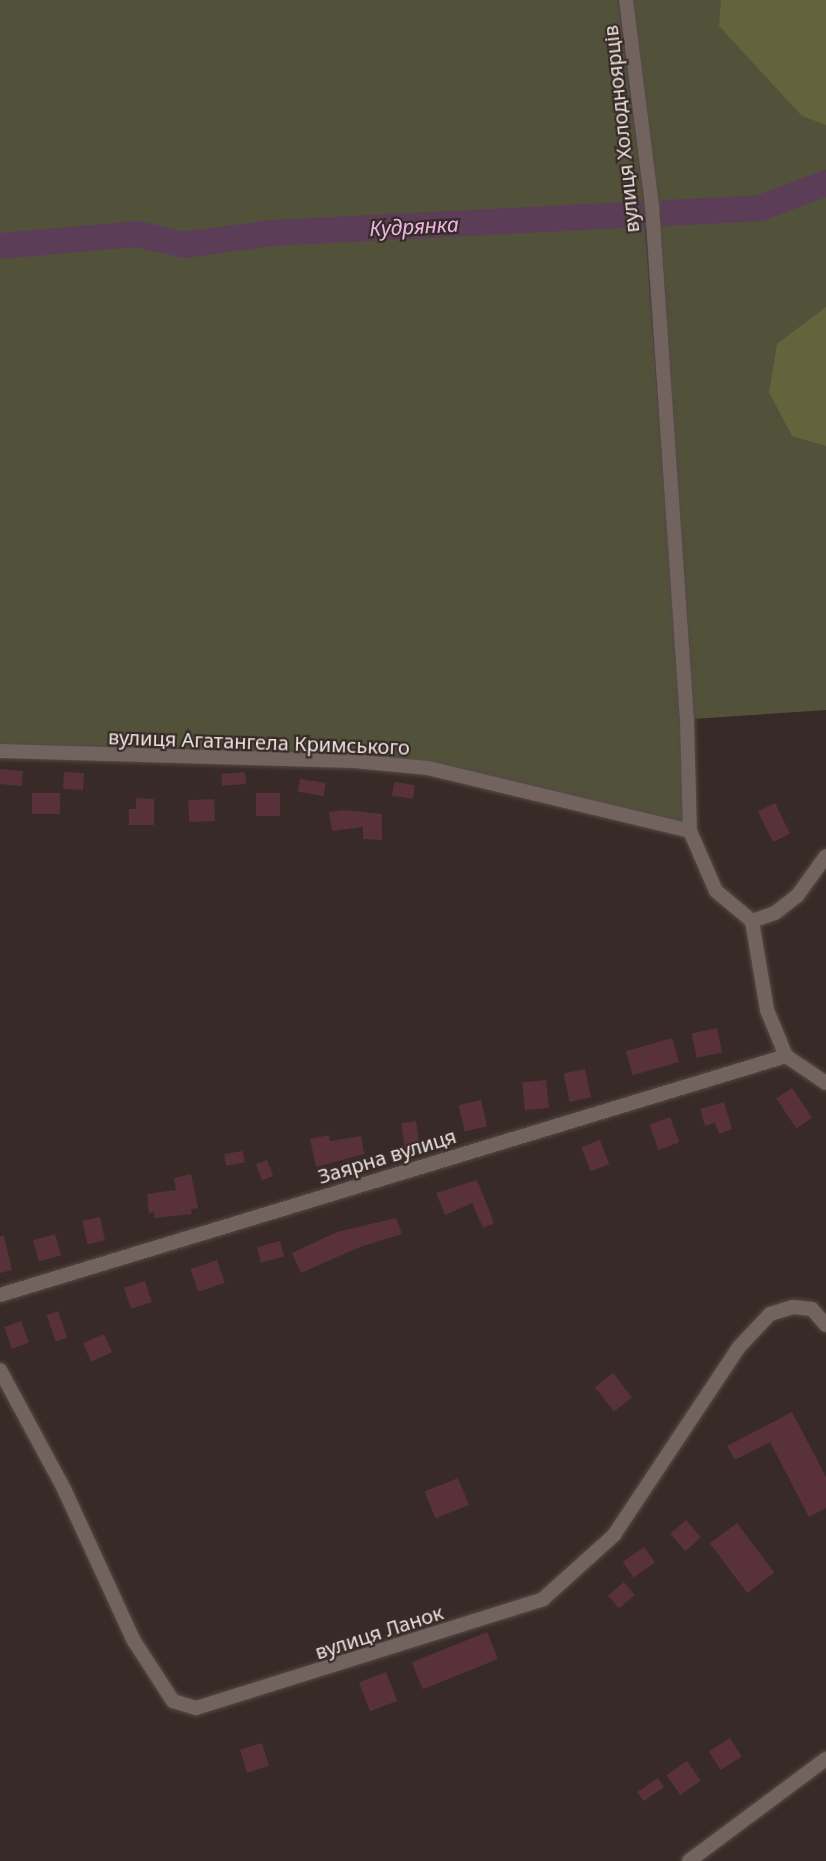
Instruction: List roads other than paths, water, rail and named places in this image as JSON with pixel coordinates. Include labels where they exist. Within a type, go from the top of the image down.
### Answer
[{"type":"street","name":"вулиця Холодноярців","points":[[626,0],[650,187],[687,720],[690,831]]},
{"type":"street","name":"вулиця Агатангела Кримського","points":[[0,752],[354,761],[428,768],[690,831]]},
{"type":"street","points":[[690,831],[716,891],[752,921],[767,1010],[786,1056],[826,1083]]},
{"type":"street","points":[[752,921],[775,913],[797,896],[826,856]]},
{"type":"street","name":"Заярна вулиця","points":[[0,1295],[786,1056]]},
{"type":"street","name":"вулиця Ланок","points":[[0,1370],[64,1489],[134,1641],[173,1701],[196,1708],[543,1599],[614,1535],[739,1347],[771,1314],[793,1307],[812,1309],[826,1324]]},
{"type":"street","points":[[689,1861],[826,1759]]},
{"type":"waterway","name":"Кудрянка","points":[[0,246],[138,234],[184,245],[271,233],[760,208],[826,183]]}]
